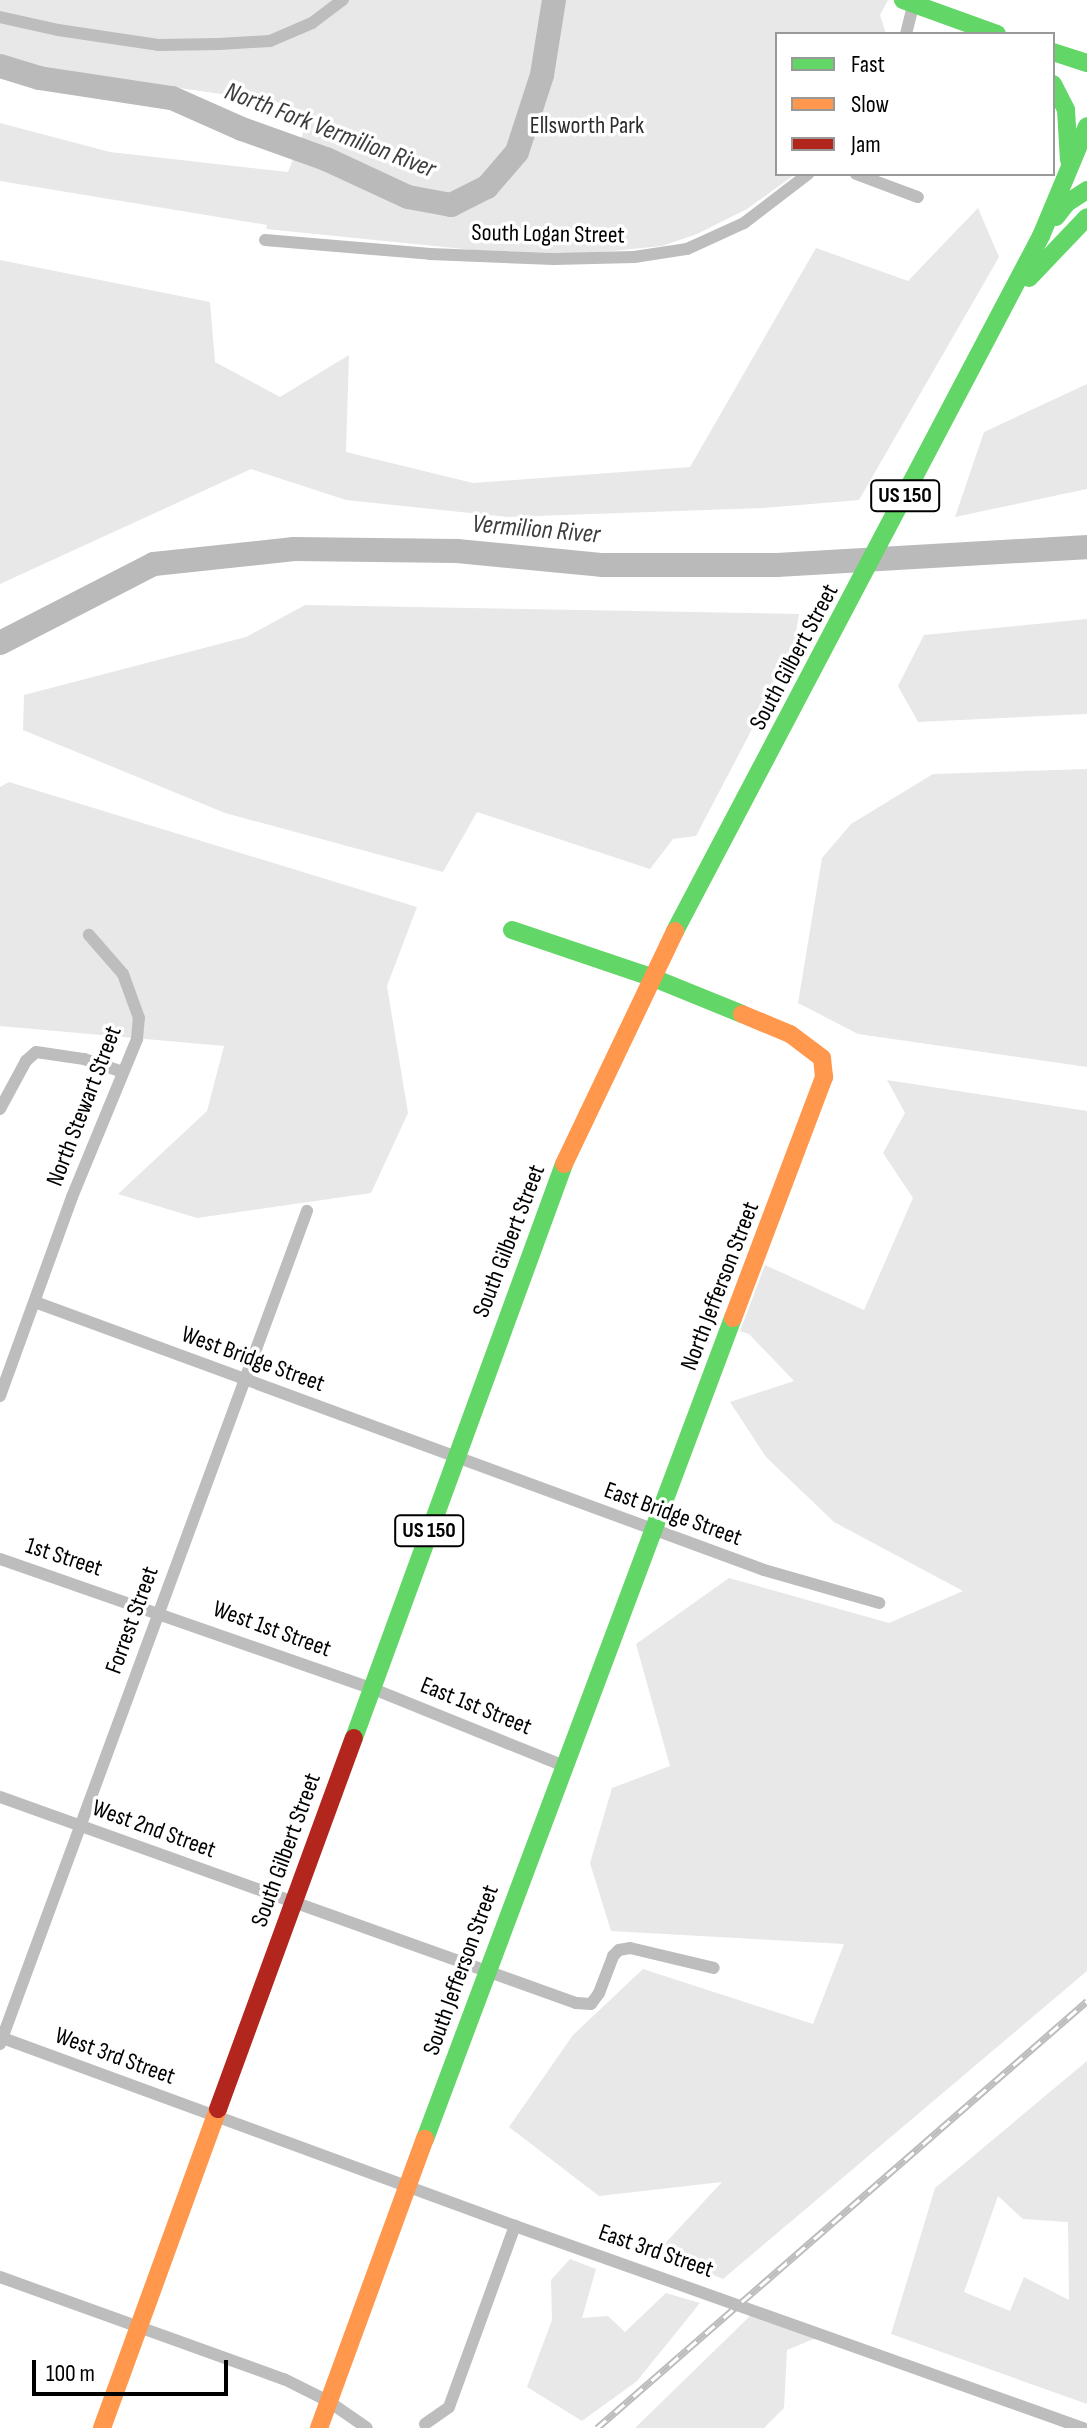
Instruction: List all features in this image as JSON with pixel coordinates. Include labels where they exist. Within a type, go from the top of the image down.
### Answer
[{"type":"main road","points":[[910,1],[992,32]]},
{"type":"main road","points":[[1055,53],[1087,63]]},
{"type":"main road","points":[[1055,88],[1066,110],[1070,169]]},
{"type":"main road","name":"South Gilbert Street","points":[[102,2428],[561,1171],[651,977],[1009,300],[1049,241],[1070,169],[1087,126]]},
{"type":"main road","points":[[1049,241],[1067,203],[1087,190]]},
{"type":"main road","points":[[1049,241],[1087,217]]},
{"type":"main road","points":[[512,930],[651,977]]},
{"type":"main road","name":"North Jefferson Street","points":[[651,977],[790,1034],[822,1058],[824,1077],[654,1531]]},
{"type":"main road","name":"South Jefferson Street","points":[[319,2428],[485,1972],[654,1531]]},
{"type":"street","points":[[0,17],[58,30],[158,45],[219,44],[270,41],[312,23],[343,0]]},
{"type":"street","points":[[906,32],[910,1]]},
{"type":"street","name":"South Logan Street","points":[[265,240],[430,254],[554,259],[634,257],[687,249],[744,223],[805,176]]},
{"type":"street","points":[[861,176],[918,197]]},
{"type":"street","name":"North Stewart Street","points":[[0,1396],[72,1197],[137,1039],[139,1018],[123,974],[89,935]]},
{"type":"street","points":[[0,1109],[26,1061],[36,1052],[84,1059],[123,1072]]},
{"type":"street","name":"Forrest Street","points":[[1,2040],[307,1211]]},
{"type":"street","name":"West Bridge Street","points":[[35,1302],[455,1457]]},
{"type":"street","name":"East Bridge Street","points":[[455,1457],[764,1570],[879,1603]]},
{"type":"street","name":"1st Street","points":[[0,1559],[159,1612]]},
{"type":"street","name":"West 1st Street","points":[[159,1612],[371,1688]]},
{"type":"street","name":"East 1st Street","points":[[371,1688],[564,1766]]},
{"type":"street","name":"West 2nd Street","points":[[0,1797],[576,2003],[591,2004],[599,1993],[613,1956],[619,1950],[630,1948],[714,1968]]},
{"type":"street","name":"West 3rd Street","points":[[1,2040],[215,2116]]},
{"type":"street","name":"East 3rd Street","points":[[215,2116],[1083,2428]]},
{"type":"street","points":[[425,2424],[449,2407],[515,2226]]},
{"type":"street","points":[[0,2277],[284,2379],[328,2401],[367,2428]]},
{"type":"green space","name":"Ellsworth Park","points":[[0,0],[888,0],[880,15],[885,32],[775,32],[775,176],[792,176],[790,178],[747,209],[697,234],[662,246],[582,254],[474,250],[266,229],[267,225],[0,181],[0,123],[110,152],[288,172],[311,113],[273,101],[49,70],[0,56]]},
{"type":"green space","points":[[978,208],[999,257],[859,500],[763,508],[508,517],[346,500],[251,469],[0,584],[0,260],[210,302],[215,362],[280,397],[349,355],[346,452],[473,483],[690,467],[816,248],[908,281]]},
{"type":"green space","points":[[1087,384],[1087,489],[955,517],[984,432]]},
{"type":"green space","points":[[305,605],[799,614],[793,651],[696,836],[673,839],[650,869],[477,812],[443,872],[225,813],[23,730],[24,695],[246,637]]},
{"type":"green space","points":[[1087,619],[1087,714],[918,722],[898,686],[924,635]]},
{"type":"green space","points":[[1087,769],[1087,1067],[858,1034],[798,1003],[822,858],[851,824],[933,774]]},
{"type":"green space","points":[[9,782],[417,907],[387,986],[408,1113],[371,1193],[197,1218],[118,1194],[207,1111],[224,1046],[0,1026],[0,787]]},
{"type":"green space","points":[[887,1080],[1087,1111],[1087,1971],[723,2279],[657,2252],[722,2182],[599,2196],[509,2127],[573,2035],[643,1969],[813,2024],[844,1944],[611,1931],[590,1863],[612,1788],[670,1766],[636,1644],[729,1578],[889,1623],[963,1591],[834,1522],[766,1457],[730,1402],[794,1381],[749,1334],[740,1331],[765,1265],[864,1310],[913,1198],[883,1153],[905,1113]]},
{"type":"green space","points":[[1087,2061],[1087,2404],[891,2334],[935,2188]],"holes":[[[998,2196],[1023,2219],[1068,2222],[1069,2300],[1024,2277],[1010,2311],[964,2292]]]},
{"type":"green space","points":[[570,2259],[596,2269],[582,2318],[608,2316],[625,2332],[666,2293],[700,2303],[637,2381],[582,2421],[527,2387],[552,2320],[551,2280]]},
{"type":"green space","points":[[751,2315],[816,2338],[787,2350],[784,2408],[764,2428],[635,2428]]},
{"type":"waterway","name":"North Fork Vermilion River","points":[[0,66],[39,78],[172,98],[242,129],[326,159],[408,197],[451,205],[487,187],[517,152],[542,75],[554,0]]},
{"type":"waterway","name":"Vermilion River","points":[[0,643],[154,564],[294,549],[457,551],[603,565],[777,565],[1087,547]]},
{"type":"railway","points":[[597,2428],[1087,2001]]},
{"type":"traffic: fast","points":[[903,0],[991,32]]},
{"type":"traffic: fast","points":[[1055,53],[1087,63]]},
{"type":"traffic: fast","points":[[1055,88],[1066,110],[1069,160]]},
{"type":"traffic: fast","points":[[675,931],[1041,236],[1087,126]]},
{"type":"traffic: fast","points":[[1056,217],[1067,203],[1087,190]]},
{"type":"traffic: fast","points":[[1029,278],[1087,217]]},
{"type":"traffic: fast","points":[[512,930],[651,977],[742,1014]]},
{"type":"traffic: fast","points":[[354,1738],[564,1164]]},
{"type":"traffic: fast","points":[[425,2139],[733,1318]]},
{"type":"traffic: slow","points":[[564,1164],[675,931]]},
{"type":"traffic: slow","points":[[733,1318],[824,1077],[822,1058],[790,1034],[742,1014]]},
{"type":"traffic: slow","points":[[102,2428],[218,2109]]},
{"type":"traffic: slow","points":[[319,2428],[425,2139]]},
{"type":"traffic: jam","points":[[218,2109],[354,1738]]}]
